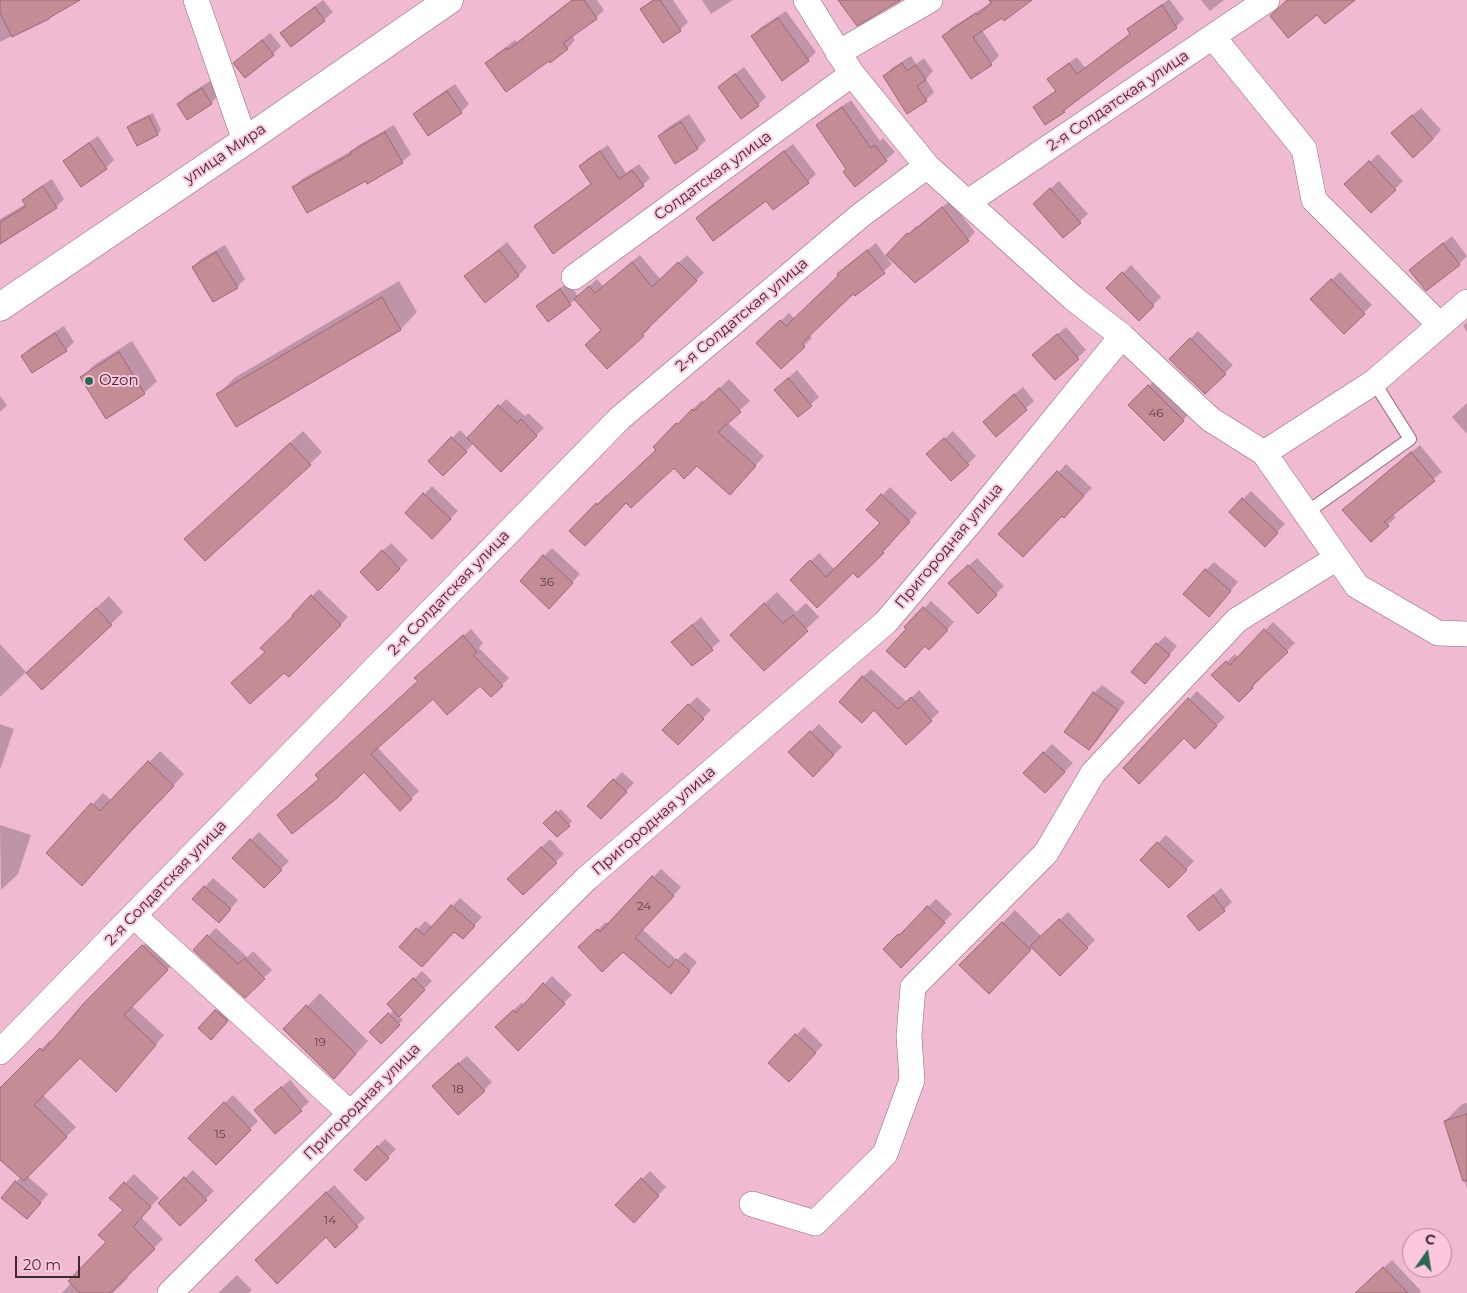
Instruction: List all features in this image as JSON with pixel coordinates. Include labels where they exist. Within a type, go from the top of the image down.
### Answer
[{"type":"street","points":[[196,0],[245,142]]},
{"type":"street","name":"улица Мира","points":[[0,307],[245,142],[449,0]]},
{"type":"street","points":[[806,0],[852,74],[927,166],[1073,298],[1122,336],[1210,419],[1264,453],[1357,586],[1438,634],[1467,634]]},
{"type":"street","points":[[838,53],[930,0]]},
{"type":"street","name":"2-я Солдатская улица","points":[[968,202],[1267,0]]},
{"type":"street","points":[[1213,36],[1304,149],[1314,200],[1440,325]]},
{"type":"street","name":"Солдатская улица","points":[[574,277],[852,74]]},
{"type":"street","name":"2-я Солдатская улица","points":[[0,1052],[620,418],[861,215],[927,166]]},
{"type":"street","points":[[1264,453],[1374,382],[1467,302]]},
{"type":"street","name":"Пригородная улица","points":[[170,1293],[586,879],[886,622],[1122,336]]},
{"type":"street","points":[[752,1204],[815,1223],[885,1154],[912,1080],[909,1036],[913,987],[1046,853],[1093,773],[1237,620],[1337,558]]},
{"type":"street","points":[[134,916],[350,1113]]},
{"type":"lane","points":[[1306,512],[1410,439],[1374,382]]},
{"type":"building","points":[[0,0],[80,0],[49,19],[12,37],[0,13]]},
{"type":"building","points":[[572,0],[584,0],[597,19],[563,43],[568,49],[506,92],[485,63],[507,48],[508,50]]},
{"type":"building","points":[[654,0],[660,0],[681,31],[663,43],[640,9]]},
{"type":"building","points":[[838,0],[901,0],[857,26]]},
{"type":"building","points":[[989,0],[1032,0],[1004,21],[1002,18],[973,37],[992,65],[971,79],[942,36],[976,13],[977,15],[991,3]]},
{"type":"building","points":[[1287,0],[1355,0],[1325,24],[1317,15],[1288,38],[1270,16]]},
{"type":"building","points":[[1162,5],[1177,28],[1120,68],[1063,111],[1065,112],[1045,125],[1033,107],[1056,91],[1047,79],[1069,63],[1077,74],[1130,34],[1127,29]]},
{"type":"building","points":[[315,7],[325,21],[291,47],[280,33]]},
{"type":"building","points":[[778,18],[809,61],[782,81],[751,36]]},
{"type":"building","points":[[262,40],[274,55],[245,78],[233,63]]},
{"type":"building","points":[[902,63],[907,71],[916,65],[926,80],[917,86],[927,101],[907,114],[883,76]]},
{"type":"building","points":[[735,74],[759,106],[741,119],[718,87]]},
{"type":"building","points":[[202,88],[212,104],[187,120],[177,104]]},
{"type":"building","points":[[447,91],[462,113],[428,136],[413,114]]},
{"type":"building","points":[[842,107],[871,148],[875,145],[887,161],[855,187],[843,172],[846,169],[816,125]]},
{"type":"building","points":[[1412,115],[1433,139],[1413,158],[1391,133]]},
{"type":"building","points":[[149,116],[158,135],[137,146],[127,127]]},
{"type":"building","points":[[681,122],[698,149],[675,164],[658,136]]},
{"type":"building","points":[[385,132],[403,163],[367,184],[366,181],[307,213],[292,187],[351,154],[350,152]]},
{"type":"building","points":[[89,143],[107,169],[81,187],[63,161]]},
{"type":"building","points":[[600,151],[619,179],[632,170],[644,186],[553,254],[534,226],[591,184],[579,166]]},
{"type":"building","points":[[784,151],[809,183],[773,210],[766,201],[713,241],[696,218]]},
{"type":"building","points":[[1369,161],[1396,190],[1371,213],[1344,184]]},
{"type":"building","points":[[43,186],[57,208],[0,244],[0,222],[26,206],[22,200]]},
{"type":"building","points":[[1050,188],[1081,223],[1063,238],[1033,204]]},
{"type":"building","points":[[942,207],[969,241],[915,283],[886,255],[907,233],[909,234]]},
{"type":"building","points":[[1443,243],[1460,265],[1426,291],[1409,270]]},
{"type":"building","points":[[499,250],[519,276],[485,303],[464,276]]},
{"type":"building","points":[[867,250],[885,273],[855,296],[853,294],[802,343],[805,347],[781,369],[756,343],[780,320],[786,326],[838,276],[837,274]]},
{"type":"building","points":[[216,252],[238,288],[213,302],[192,267]]},
{"type":"building","points":[[632,262],[652,287],[678,262],[697,281],[642,334],[644,336],[607,369],[585,345],[601,330],[574,299],[589,286],[595,293]]},
{"type":"building","points":[[1122,272],[1154,306],[1139,321],[1106,288]]},
{"type":"building","points":[[1331,279],[1365,314],[1344,334],[1310,299]]},
{"type":"building","points":[[560,289],[571,305],[548,322],[536,306]]},
{"type":"building","points":[[382,297],[401,330],[236,427],[216,394]]},
{"type":"building","points":[[55,333],[67,351],[32,373],[21,356]]},
{"type":"building","points":[[1057,334],[1079,359],[1055,380],[1032,355]]},
{"type":"building","points":[[1190,338],[1226,374],[1205,394],[1169,359]]},
{"type":"building","points":[[119,352],[145,394],[106,419],[80,377]]},
{"type":"building","points":[[788,378],[812,406],[798,417],[774,390]]},
{"type":"building","points":[[1148,385],[1184,421],[1164,441],[1128,405]]},
{"type":"building","points":[[719,388],[741,412],[718,432],[756,466],[730,495],[697,466],[684,479],[674,468],[631,508],[626,503],[585,546],[569,531],[596,503],[597,505],[656,450],[653,447],[676,423],[678,424],[692,409],[694,411]]},
{"type":"building","points":[[1014,394],[1027,410],[996,437],[983,422]]},
{"type":"building","points":[[498,405],[517,423],[521,419],[537,436],[501,472],[467,438]]},
{"type":"building","points":[[451,437],[467,452],[443,476],[428,461]]},
{"type":"building","points":[[944,438],[969,465],[951,481],[926,454]]},
{"type":"building","points":[[290,443],[311,465],[205,561],[184,539]]},
{"type":"building","points":[[1411,452],[1435,481],[1384,522],[1389,526],[1371,542],[1342,510]]},
{"type":"building","points":[[1057,471],[1084,496],[1023,557],[998,534]]},
{"type":"building","points":[[423,493],[451,519],[432,539],[405,513]]},
{"type":"building","points":[[881,494],[910,522],[882,552],[884,553],[858,578],[853,573],[817,608],[790,580],[810,560],[826,577],[880,523],[866,510]]},
{"type":"building","points":[[1242,498],[1278,533],[1265,547],[1229,512]]},
{"type":"building","points":[[382,550],[400,569],[378,591],[360,572]]},
{"type":"building","points":[[543,555],[573,583],[549,609],[520,581]]},
{"type":"building","points":[[968,565],[997,595],[978,614],[948,583]]},
{"type":"building","points":[[1205,569],[1231,591],[1209,617],[1183,594]]},
{"type":"building","points":[[311,595],[341,625],[289,677],[284,673],[250,704],[231,683],[265,652],[260,648],[293,616]]},
{"type":"building","points":[[764,603],[783,623],[793,615],[808,631],[764,671],[730,635]]},
{"type":"building","points":[[923,607],[948,630],[929,650],[925,646],[905,668],[886,651],[906,629],[904,627]]},
{"type":"building","points":[[96,608],[112,625],[42,690],[26,673]]},
{"type":"building","points":[[692,625],[713,650],[692,666],[671,642]]},
{"type":"building","points":[[1264,629],[1288,652],[1252,686],[1253,688],[1239,702],[1211,675],[1226,661],[1230,665]]},
{"type":"building","points":[[463,635],[477,652],[473,655],[503,686],[491,697],[480,686],[447,715],[433,699],[371,754],[412,799],[400,811],[364,772],[337,798],[292,834],[277,815],[319,779],[315,775],[418,681],[414,678]]},
{"type":"building","points":[[1156,643],[1170,655],[1145,684],[1131,672]]},
{"type":"building","points":[[862,676],[898,709],[911,697],[932,721],[906,745],[874,710],[862,723],[839,702]]},
{"type":"building","points":[[1093,692],[1118,710],[1089,750],[1064,732]]},
{"type":"building","points":[[1188,698],[1217,726],[1195,749],[1184,738],[1139,784],[1123,768]]},
{"type":"building","points":[[688,704],[704,719],[678,745],[662,730]]},
{"type":"building","points":[[810,731],[834,755],[813,777],[788,752]]},
{"type":"building","points":[[1043,752],[1065,772],[1045,793],[1023,773]]},
{"type":"building","points":[[148,761],[174,786],[82,886],[46,853],[91,803],[100,811]]},
{"type":"building","points":[[613,779],[627,792],[601,819],[587,806]]},
{"type":"building","points":[[556,811],[570,826],[557,837],[543,823]]},
{"type":"building","points":[[250,839],[282,870],[264,888],[232,858]]},
{"type":"building","points":[[1157,842],[1187,870],[1169,888],[1140,860]]},
{"type":"building","points":[[541,847],[557,863],[523,895],[507,879]]},
{"type":"building","points":[[652,876],[674,896],[635,938],[669,968],[676,959],[690,971],[671,994],[623,952],[602,972],[578,947],[597,929],[600,932]]},
{"type":"building","points":[[204,886],[231,909],[219,923],[192,899]]},
{"type":"building","points":[[1213,895],[1225,911],[1199,931],[1187,916]]},
{"type":"building","points":[[451,905],[475,926],[463,939],[454,932],[422,967],[399,947],[416,928],[424,935]]},
{"type":"building","points":[[927,906],[945,923],[901,968],[883,949],[898,934],[900,935]]},
{"type":"building","points":[[1059,919],[1088,948],[1060,976],[1030,946]]},
{"type":"building","points":[[1002,922],[1031,950],[989,994],[959,965]]},
{"type":"building","points":[[207,935],[238,964],[245,958],[265,979],[245,998],[193,950]]},
{"type":"building","points":[[142,945],[168,970],[124,1015],[156,1045],[116,1092],[80,1058],[34,1105],[67,1137],[24,1181],[0,1160],[0,1088],[40,1048],[43,1051],[84,1003]]},
{"type":"building","points":[[413,978],[425,990],[399,1017],[387,1004]]},
{"type":"building","points":[[543,983],[565,1004],[518,1051],[495,1027],[513,1010],[516,1013]]},
{"type":"building","points":[[306,1005],[356,1054],[334,1079],[283,1029]]},
{"type":"building","points":[[215,1010],[228,1021],[211,1040],[198,1028]]},
{"type":"building","points":[[388,1013],[400,1025],[381,1044],[369,1032]]},
{"type":"building","points":[[795,1034],[816,1053],[789,1082],[768,1063]]},
{"type":"building","points":[[458,1063],[485,1091],[458,1115],[432,1086]]},
{"type":"building","points":[[281,1087],[302,1111],[275,1134],[254,1110]]},
{"type":"building","points":[[224,1102],[251,1130],[216,1165],[188,1138]]},
{"type":"building","points":[[1467,1114],[1467,1181],[1463,1181],[1444,1121]]},
{"type":"building","points":[[377,1146],[389,1158],[366,1181],[354,1170]]},
{"type":"building","points":[[184,1177],[207,1200],[180,1226],[158,1203]]},
{"type":"building","points":[[641,1178],[659,1196],[634,1223],[615,1205]]},
{"type":"building","points":[[15,1181],[41,1203],[27,1219],[1,1198]]},
{"type":"building","points":[[124,1182],[151,1207],[133,1227],[155,1249],[110,1293],[80,1293],[68,1281],[106,1242],[98,1235],[123,1210],[109,1198]]},
{"type":"building","points":[[326,1192],[358,1227],[335,1248],[326,1237],[277,1284],[255,1260]]},
{"type":"building","points":[[1383,1267],[1408,1293],[1355,1293]]},
{"type":"place","name":"Ozon","points":[[89,381]]}]
